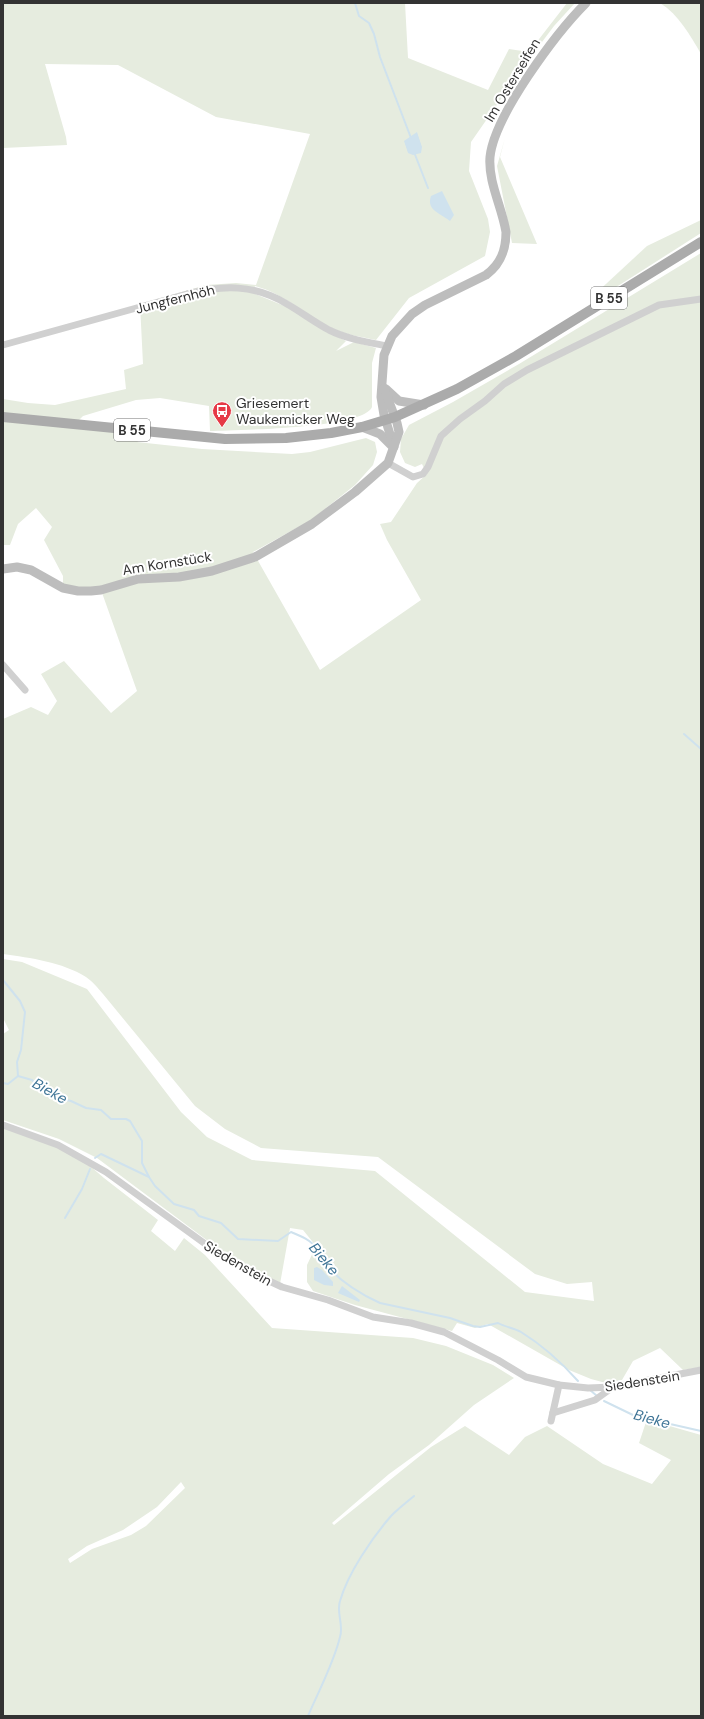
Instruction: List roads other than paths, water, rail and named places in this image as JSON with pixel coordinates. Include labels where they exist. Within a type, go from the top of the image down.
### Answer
[{"type":"main road","name":"B 55","points":[[3,417],[225,439],[286,438],[331,433],[362,427],[391,419],[425,405],[457,389],[516,356],[701,242]]},
{"type":"street","name":"Im Osterseifen","points":[[391,419],[383,385],[382,365],[387,346],[398,328],[412,314],[425,305],[486,275],[493,270],[501,259],[506,242],[506,232],[490,169],[490,158],[493,144],[502,122],[523,85],[555,38],[586,3]]},
{"type":"street","name":"Jungfernhöh","points":[[3,345],[187,294],[217,288],[238,287],[268,295],[286,303],[328,329],[342,335],[387,346]]},
{"type":"street","points":[[388,463],[413,477],[423,474],[428,467],[441,436],[504,384],[527,370],[659,305],[701,299]]},
{"type":"street","points":[[383,385],[392,396],[399,401],[425,405]]},
{"type":"street","name":"Am Kornstück","points":[[3,569],[17,567],[31,570],[63,588],[78,591],[91,591],[101,590],[138,579],[179,577],[212,571],[255,557],[284,542],[312,524],[355,492],[388,463],[399,432],[391,419]]},
{"type":"street","points":[[362,427],[380,434],[394,447]]},
{"type":"street","points":[[3,665],[25,690]]},
{"type":"street","name":"Siedenstein","points":[[3,1125],[58,1145],[106,1172],[215,1251],[248,1272],[275,1284],[328,1300],[373,1317],[411,1323],[444,1332],[498,1360],[526,1377],[559,1385],[588,1388],[613,1387],[701,1370]]},
{"type":"street","points":[[559,1385],[552,1417],[595,1400],[613,1387]]},
{"type":"water","points":[[417,132],[422,147],[421,153],[413,155],[408,153],[404,141]]},
{"type":"water","points":[[442,191],[454,215],[450,221],[435,211],[430,205],[431,196]]},
{"type":"water","points":[[317,1267],[322,1270],[333,1282],[333,1286],[324,1285],[314,1280],[314,1268]]},
{"type":"water","points":[[342,1286],[360,1300],[359,1302],[338,1293]]},
{"type":"waterway","points":[[355,3],[359,16],[369,23],[374,34],[380,57],[411,138]]},
{"type":"waterway","points":[[414,152],[428,188]]},
{"type":"waterway","points":[[684,734],[701,749]]},
{"type":"waterway","points":[[3,980],[20,1001],[25,1012],[21,1050],[17,1062],[18,1076]]},
{"type":"waterway","name":"Bieke","points":[[3,1083],[8,1084],[18,1076],[32,1080],[39,1088],[50,1090],[61,1099],[71,1101],[86,1108],[101,1110],[111,1119],[126,1119],[130,1121],[142,1141],[142,1163],[155,1186],[174,1204],[194,1210],[199,1216],[221,1223],[238,1239],[278,1241],[291,1232],[312,1243],[326,1265],[338,1277],[358,1292],[380,1303],[450,1318],[473,1326],[480,1327],[498,1323],[515,1329],[544,1348],[578,1381]]},
{"type":"waterway","points":[[95,1158],[101,1154],[149,1177]]},
{"type":"waterway","points":[[65,1218],[82,1189],[90,1169]]},
{"type":"waterway","name":"Bieke","points":[[590,1390],[597,1396]]},
{"type":"waterway","name":"Bieke","points":[[604,1401],[635,1416],[701,1431]]},
{"type":"waterway","points":[[308,1716],[330,1667],[337,1647],[341,1632],[339,1606],[349,1579],[361,1556],[391,1516],[414,1496]]},
{"type":"place","name":"Griesemert Waukemicker Weg","points":[[222,428]]}]
